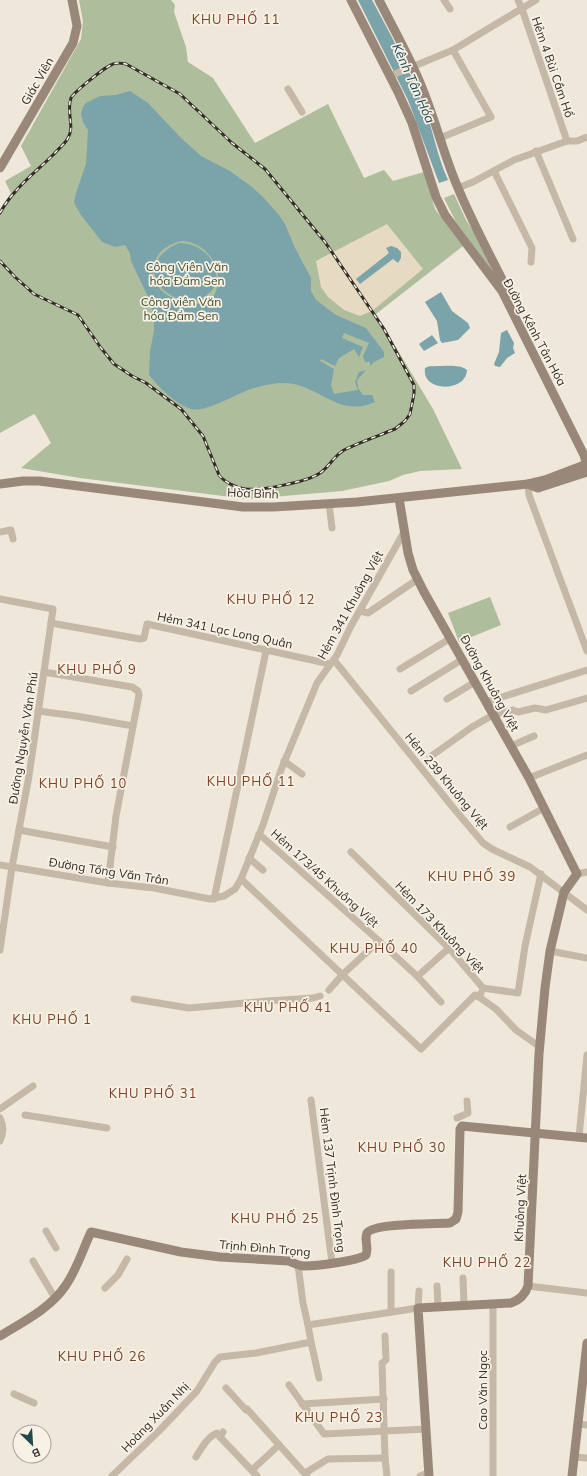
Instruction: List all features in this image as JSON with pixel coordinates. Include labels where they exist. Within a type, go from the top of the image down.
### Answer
[{"type":"street","name":"Giác Viên","points":[[0,168],[73,43],[77,26],[72,0]]},
{"type":"street","name":"Đường Kênh Tân Hóa","points":[[351,0],[392,75],[412,122],[439,203],[445,215],[502,291],[584,455],[587,464]]},
{"type":"street","name":"Đường Kênh Tân Hóa","points":[[379,0],[410,67],[426,96],[448,163],[458,188],[587,448]]},
{"type":"street","points":[[444,0],[450,8]]},
{"type":"street","name":"Hẻm 4 Bùi Cầm Hổ","points":[[518,0],[567,141]]},
{"type":"street","points":[[392,75],[453,50],[536,0]]},
{"type":"street","points":[[440,138],[491,117],[453,50]]},
{"type":"street","points":[[288,88],[302,112]]},
{"type":"street","points":[[458,188],[473,182],[514,160],[536,151],[567,141],[577,141],[587,137]]},
{"type":"street","points":[[536,151],[574,239]]},
{"type":"street","points":[[494,171],[532,248],[532,262]]},
{"type":"street","points":[[464,240],[475,239],[479,232]]},
{"type":"street","points":[[528,484],[545,480],[587,464]]},
{"type":"street","points":[[528,484],[538,488],[587,472]]},
{"type":"street","name":"Hòa Bình","points":[[0,484],[23,481],[39,481],[243,507],[273,507],[399,498],[528,484]]},
{"type":"street","points":[[528,484],[529,495],[587,651]]},
{"type":"street","name":"Đường Khuông Việt","points":[[399,498],[408,553],[413,570],[529,778],[577,874]]},
{"type":"street","points":[[329,503],[332,528]]},
{"type":"street","points":[[0,532],[11,530],[13,540]]},
{"type":"street","name":"Hẻm 341 Khuông Việt","points":[[214,899],[230,893],[235,889],[241,879],[259,834],[284,761],[317,683],[332,662],[404,532]]},
{"type":"street","points":[[360,611],[368,613],[418,579]]},
{"type":"street","points":[[0,599],[53,609],[51,623]]},
{"type":"street","name":"Hẻm 341 Lạc Long Quân","points":[[51,623],[140,640],[144,637],[147,624],[266,651],[332,662]]},
{"type":"street","name":"Đường Nguyễn Văn Phú","points":[[0,950],[12,867],[29,776],[51,623]]},
{"type":"street","points":[[400,669],[451,638]]},
{"type":"street","points":[[214,899],[266,651]]},
{"type":"street","points":[[411,690],[462,660]]},
{"type":"street","name":"Hẻm 239 Khuông Việt","points":[[332,662],[484,843],[492,849],[530,867],[541,874],[587,910]]},
{"type":"street","points":[[486,702],[587,670]]},
{"type":"street","points":[[44,672],[136,689],[139,695],[116,816],[108,882]]},
{"type":"street","points":[[447,699],[475,682]]},
{"type":"street","points":[[430,757],[472,727],[493,715],[513,710],[518,712],[535,708],[546,710],[587,698]]},
{"type":"street","points":[[38,712],[76,716],[133,726]]},
{"type":"street","points":[[511,746],[534,736]]},
{"type":"street","points":[[529,778],[587,755]]},
{"type":"street","points":[[284,761],[302,774]]},
{"type":"street","points":[[510,827],[544,808]]},
{"type":"street","points":[[19,830],[113,847]]},
{"type":"street","name":"Hẻm 173/45 Khuông Việt","points":[[259,834],[379,940],[417,976],[441,1002]]},
{"type":"street","name":"Hẻm 173 Khuông Việt","points":[[351,852],[449,948],[483,988],[479,997]]},
{"type":"street","points":[[249,858],[263,870]]},
{"type":"street","name":"Đường Tống Văn Trân","points":[[0,865],[154,888],[214,899]]},
{"type":"street","points":[[577,874],[587,872]]},
{"type":"street","points":[[483,988],[518,993],[525,946],[541,874]]},
{"type":"street","name":"Khuông Việt","points":[[528,1286],[540,1047],[550,951],[564,892],[577,874]]},
{"type":"street","points":[[241,879],[343,974],[421,1050],[475,995],[496,1009],[516,1030],[540,1047]]},
{"type":"street","points":[[329,990],[343,974],[379,940]]},
{"type":"street","points":[[417,976],[449,948]]},
{"type":"street","points":[[550,951],[587,958]]},
{"type":"street","points":[[134,999],[189,1008],[313,998],[320,996]]},
{"type":"street","points":[[583,1137],[587,1055]]},
{"type":"street","points":[[0,1109],[33,1086]]},
{"type":"street","name":"Hẻm 137 Trịnh Đình Trọng","points":[[311,1100],[332,1263]]},
{"type":"street","points":[[457,1118],[468,1113],[467,1101]]},
{"type":"street","points":[[25,1115],[107,1128]]},
{"type":"street","points":[[0,1118],[4,1130],[0,1141]]},
{"type":"street","name":"Trịnh Đình Trọng","points":[[0,1336],[27,1320],[55,1298],[70,1279],[91,1232],[175,1250],[219,1256],[289,1261],[304,1266],[332,1263],[366,1255],[368,1250],[366,1238],[368,1232],[373,1228],[450,1223],[454,1221],[458,1212],[460,1129],[462,1126],[583,1137]]},
{"type":"street","points":[[46,1231],[56,1248]]},
{"type":"street","points":[[105,1288],[118,1275],[127,1259]]},
{"type":"street","points":[[33,1261],[55,1298]]},
{"type":"street","points":[[298,1265],[303,1303],[319,1378]]},
{"type":"street","points":[[391,1272],[391,1312]]},
{"type":"street","points":[[463,1278],[464,1306]]},
{"type":"street","points":[[437,1286],[438,1307]]},
{"type":"street","points":[[308,1325],[418,1308],[509,1304],[516,1302],[523,1296],[528,1286],[587,1293]]},
{"type":"street","points":[[419,1291],[418,1308],[426,1429],[426,1475]]},
{"type":"street","name":"Cao Văn Ngọc","points":[[493,1304],[493,1476]]},
{"type":"street","points":[[384,1336],[386,1360],[382,1363],[385,1458],[387,1476]]},
{"type":"street","name":"Hoàng Xuân Nhị","points":[[112,1476],[159,1431],[197,1391],[215,1362],[220,1357],[256,1353],[311,1342]]},
{"type":"street","points":[[583,1425],[587,1343]]},
{"type":"street","points":[[289,1385],[324,1434],[426,1429]]},
{"type":"street","points":[[226,1388],[306,1475],[328,1459],[385,1458]]},
{"type":"street","points":[[577,1476],[587,1389]]},
{"type":"street","points":[[14,1394],[34,1403]]},
{"type":"street","points":[[302,1404],[384,1399]]},
{"type":"street","points":[[196,1457],[214,1434],[222,1434],[257,1476]]},
{"type":"street","points":[[252,1470],[279,1445]]},
{"type":"street","points":[[572,1476],[580,1458]]},
{"type":"green space","name":"Công viên Văn hóa Đầm Sen","points":[[79,0],[171,0],[175,5],[174,12],[186,47],[188,62],[213,78],[255,143],[328,104],[364,178],[384,170],[393,181],[424,172],[435,209],[463,246],[376,314],[433,409],[462,469],[420,471],[403,475],[389,481],[342,491],[247,499],[80,478],[21,468],[51,443],[34,414],[0,433],[0,209],[11,193],[5,181],[31,166],[21,146],[81,39],[83,21]]},
{"type":"green space","points":[[454,194],[466,220],[495,265],[499,280],[456,222],[444,198]]},
{"type":"green space","points":[[490,597],[501,625],[459,642],[448,613]]},
{"type":"shaded area","points":[[387,224],[423,269],[372,311],[360,316],[344,310],[328,297],[321,287],[316,261]]},
{"type":"water","name":"Kênh Tân Hóa","points":[[358,0],[372,0],[411,76],[426,111],[440,160],[448,180],[439,183],[408,100]]},
{"type":"water","points":[[130,91],[148,103],[181,138],[201,156],[230,171],[252,187],[279,215],[285,224],[295,248],[311,278],[311,291],[316,300],[336,315],[366,328],[384,352],[384,357],[374,362],[370,366],[370,362],[365,362],[363,356],[369,343],[344,333],[342,338],[363,347],[359,357],[354,349],[339,358],[335,366],[321,359],[320,361],[334,369],[331,385],[334,394],[358,390],[355,382],[359,372],[366,370],[357,380],[358,388],[363,395],[372,395],[375,402],[362,406],[350,406],[328,399],[307,388],[279,383],[242,392],[220,403],[197,410],[185,407],[173,399],[162,390],[149,375],[154,318],[151,303],[131,261],[130,253],[125,245],[115,247],[102,242],[81,215],[74,203],[86,164],[88,130],[83,122],[81,114],[83,107],[86,103],[100,96],[116,95]],"holes":[[[182,241],[191,242],[206,251],[216,265],[218,274],[216,291],[209,300],[199,304],[187,303],[174,299],[163,292],[155,282],[153,270],[157,257],[164,249]]]},
{"type":"water","name":"Công Viên Văn hóa Đầm Sen","points":[[179,243],[194,246],[208,255],[215,269],[216,277],[214,288],[199,299],[186,300],[173,296],[162,288],[156,278],[155,266],[162,254]]},
{"type":"water","points":[[391,246],[397,248],[401,252],[401,258],[398,263],[393,259],[360,284],[356,279],[389,253],[386,248]]},
{"type":"water","points":[[441,292],[452,311],[468,323],[470,328],[458,340],[442,343],[440,340],[437,321],[425,302]]},
{"type":"water","points":[[507,330],[514,343],[513,348],[515,353],[507,358],[500,367],[495,366],[494,364],[499,352],[501,333]]},
{"type":"water","points":[[432,335],[438,343],[424,351],[419,344]]},
{"type":"water","points":[[430,366],[454,366],[467,370],[465,378],[459,383],[444,387],[430,382],[426,376],[425,368]]},
{"type":"railway","points":[[0,213],[11,196],[67,140],[71,129],[69,108],[73,95],[107,67],[116,63],[126,64],[180,94],[232,143],[265,169],[325,242],[384,329],[414,385],[414,394],[410,414],[405,421],[395,429],[344,450],[337,455],[323,471],[305,480],[262,489],[245,489],[238,487],[221,478],[203,436],[181,409],[146,383],[114,364],[78,315],[34,294],[0,261]]},
{"type":"district","name":"KHU PHỐ 11","points":[[236,19]]},
{"type":"district","name":"KHU PHỐ 12","points":[[271,599]]},
{"type":"district","name":"KHU PHỐ 9","points":[[97,669]]},
{"type":"district","name":"KHU PHỐ 11","points":[[251,781]]},
{"type":"district","name":"KHU PHỐ 10","points":[[83,783]]},
{"type":"district","name":"KHU PHỐ 39","points":[[472,876]]},
{"type":"district","name":"KHU PHỐ 40","points":[[374,948]]},
{"type":"district","name":"KHU PHỐ 41","points":[[288,1007]]},
{"type":"district","name":"KHU PHỐ 1","points":[[52,1019]]},
{"type":"district","name":"KHU PHỐ 31","points":[[153,1093]]},
{"type":"district","name":"KHU PHỐ 30","points":[[402,1147]]},
{"type":"district","name":"KHU PHỐ 25","points":[[275,1218]]},
{"type":"district","name":"KHU PHỐ 22","points":[[487,1262]]},
{"type":"district","name":"KHU PHỐ 26","points":[[102,1356]]},
{"type":"district","name":"KHU PHỐ 23","points":[[339,1417]]}]
